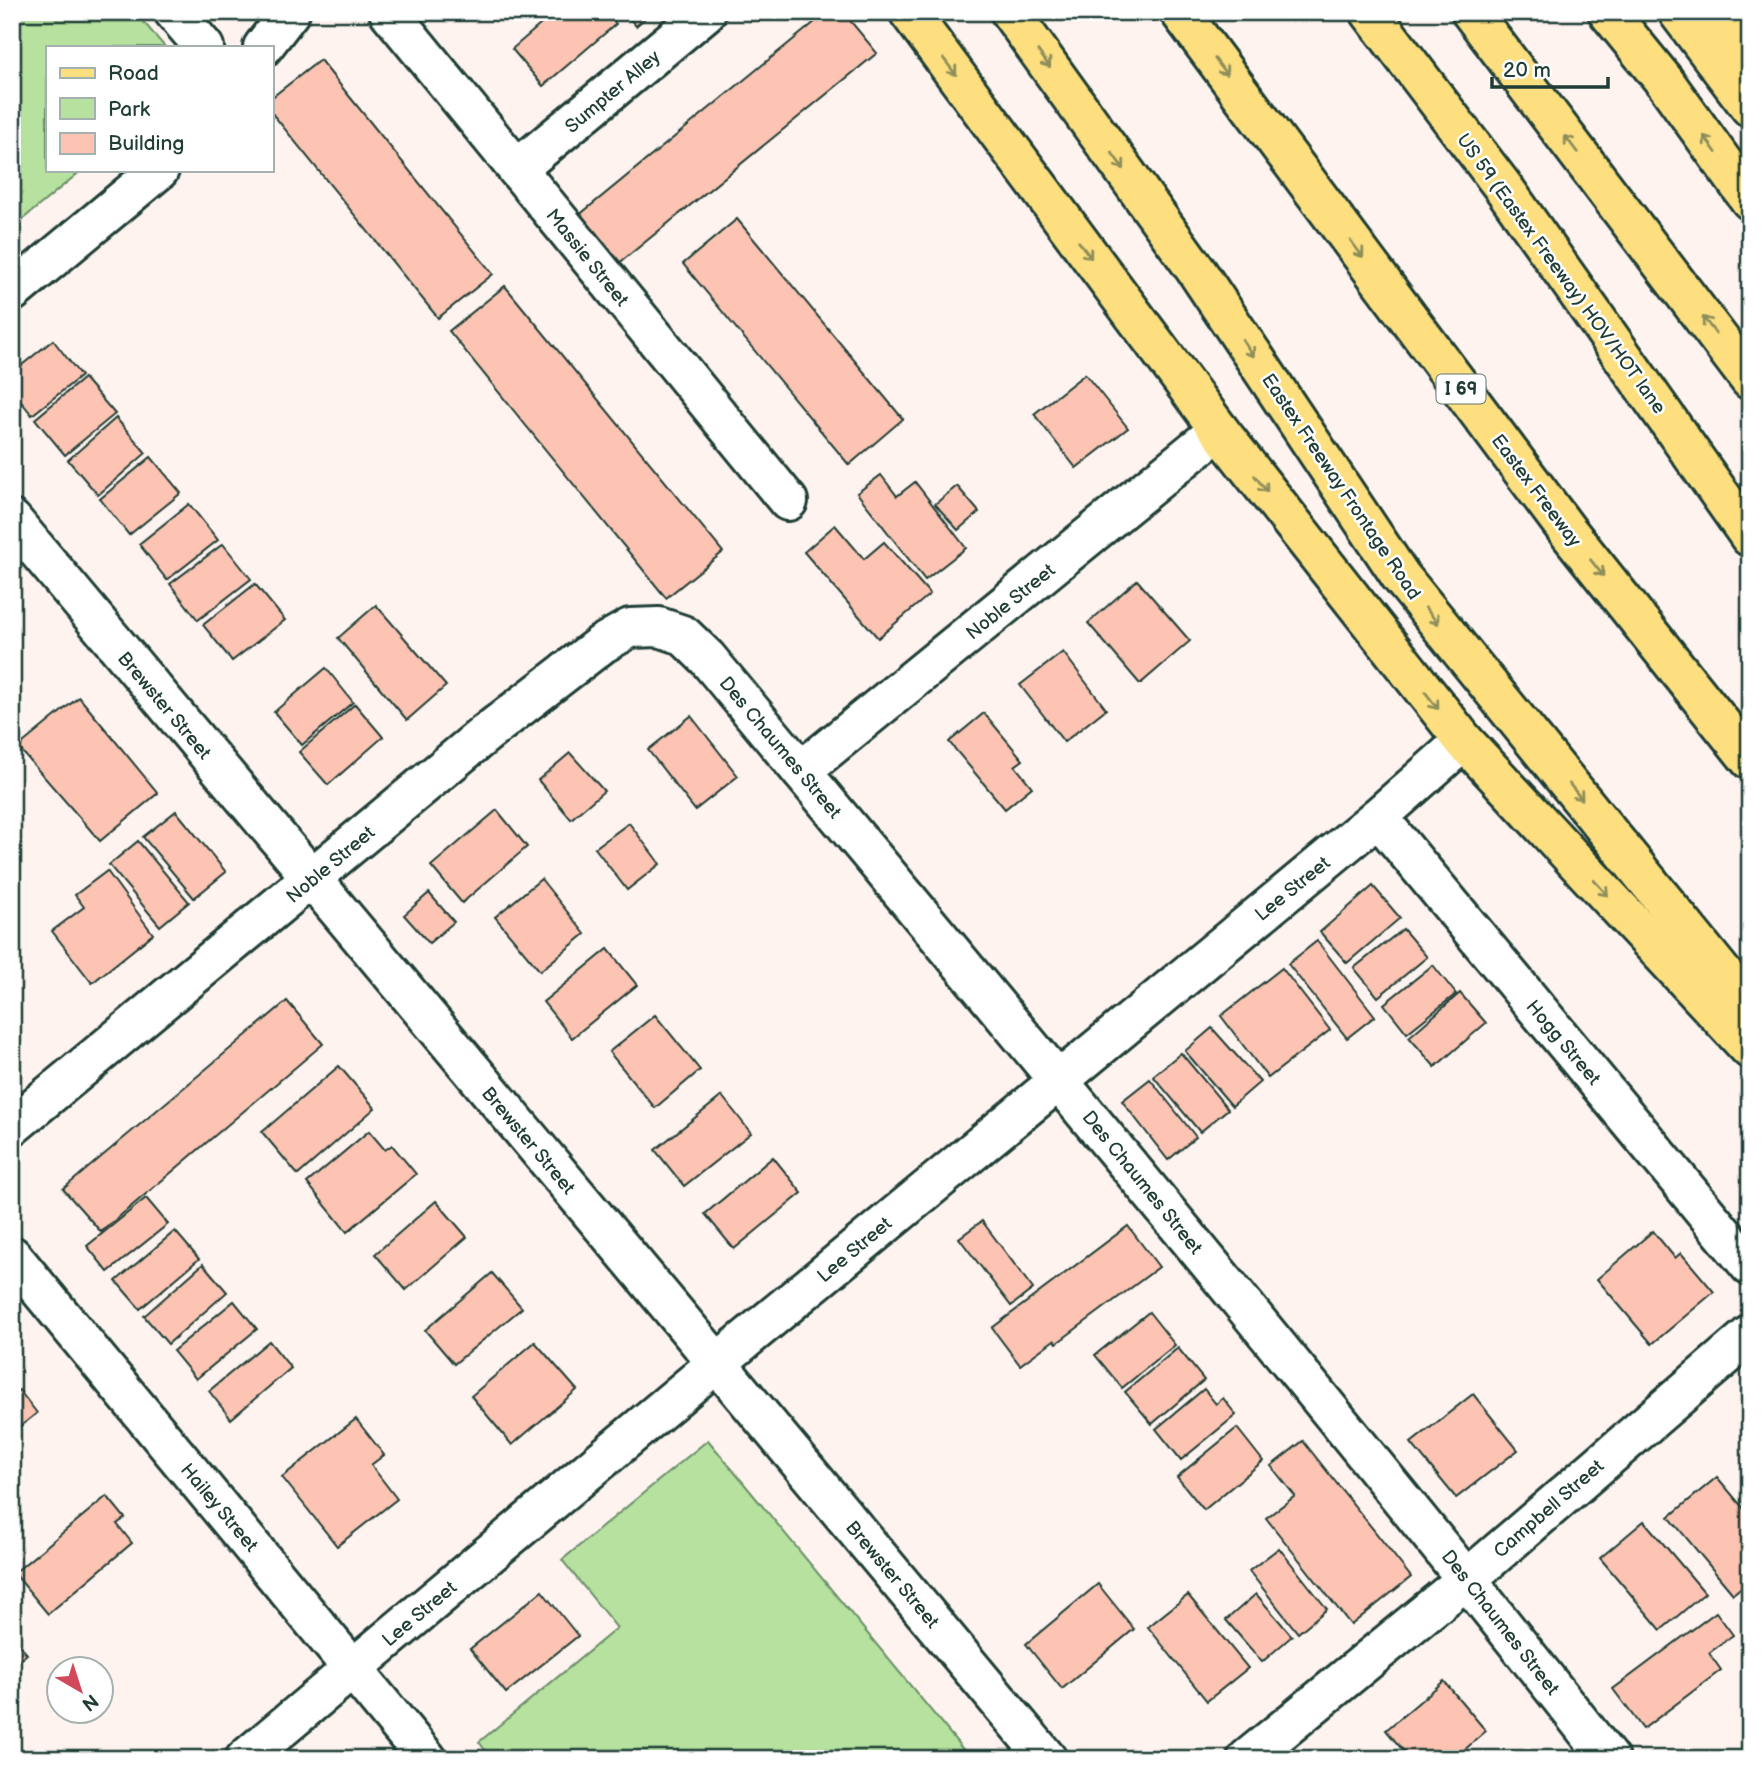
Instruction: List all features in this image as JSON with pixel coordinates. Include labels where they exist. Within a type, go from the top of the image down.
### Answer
[{"type":"main road","points":[[909,12],[1219,430],[1464,741],[1750,1049]]},
{"type":"main road","name":"Eastex Freeway Frontage Road","points":[[1010,12],[1198,273],[1401,577],[1750,1007]]},
{"type":"main road","name":"Eastex Freeway","points":[[1180,12],[1566,529],[1750,760]]},
{"type":"main road","name":"US 59 (Eastex Freeway) HOV/HOT lane","points":[[1370,12],[1506,191],[1750,537]]},
{"type":"main road","points":[[1471,12],[1750,380]]},
{"type":"main road","points":[[1608,12],[1665,82],[1750,200]]},
{"type":"main road","points":[[1678,12],[1750,107]]},
{"type":"main road","points":[[1724,12],[1750,51]]},
{"type":"street","points":[[174,12],[203,46]]},
{"type":"street","points":[[264,46],[290,12]]},
{"type":"street","name":"Massie Street","points":[[389,12],[788,501]]},
{"type":"street","name":"Sumpter Alley","points":[[517,169],[706,12]]},
{"type":"street","points":[[12,292],[157,172]]},
{"type":"street","name":"Noble Street","points":[[801,771],[1219,430]]},
{"type":"street","name":"Brewster Street","points":[[12,520],[1047,1759]]},
{"type":"street","name":"Noble Street","points":[[12,1126],[485,734],[602,644],[630,628],[659,627]]},
{"type":"street","name":"Des Chaumes Street","points":[[659,627],[683,635],[707,658],[1059,1079],[1467,1578],[1609,1759]]},
{"type":"street","name":"Lee Street","points":[[245,1759],[717,1363],[1378,817],[1464,741]]},
{"type":"street","name":"Hogg Street","points":[[1378,817],[1750,1266]]},
{"type":"street","name":"Hailey Street","points":[[12,1256],[427,1759]]},
{"type":"street","name":"Campbell Street","points":[[1247,1759],[1467,1578],[1750,1335]]},
{"type":"green space","points":[[12,12],[135,12],[164,46],[46,46],[46,172],[80,172],[12,228]]},
{"type":"green space","points":[[708,1440],[971,1759],[492,1759],[479,1742],[617,1628],[562,1560]]},
{"type":"building","points":[[555,12],[605,12],[616,24],[543,86],[512,49]]},
{"type":"building","points":[[624,12],[652,12],[636,26]]},
{"type":"building","points":[[827,12],[843,12],[877,53],[612,269],[572,221]]},
{"type":"building","points":[[320,60],[493,274],[438,318],[273,114],[273,96]]},
{"type":"building","points":[[737,219],[903,419],[849,465],[683,264]]},
{"type":"building","points":[[505,286],[723,552],[666,598],[449,331]]},
{"type":"building","points":[[53,340],[81,376],[32,415],[12,390],[12,373]]},
{"type":"building","points":[[1085,374],[1128,428],[1076,468],[1034,414]]},
{"type":"building","points":[[84,378],[115,414],[65,455],[35,419]]},
{"type":"building","points":[[116,418],[146,453],[98,495],[68,460]]},
{"type":"building","points":[[151,457],[181,493],[129,535],[100,499]]},
{"type":"building","points":[[881,475],[897,496],[915,482],[966,548],[925,580],[857,493]]},
{"type":"building","points":[[957,486],[979,512],[958,530],[935,504]]},
{"type":"building","points":[[189,504],[218,540],[167,580],[139,544]]},
{"type":"building","points":[[835,525],[864,559],[884,542],[930,594],[878,638],[804,552]]},
{"type":"building","points":[[223,544],[251,579],[198,620],[170,584]]},
{"type":"building","points":[[1137,580],[1190,641],[1140,684],[1088,623]]},
{"type":"building","points":[[255,584],[285,620],[232,661],[203,625]]},
{"type":"building","points":[[376,605],[446,686],[407,720],[338,638]]},
{"type":"building","points":[[1063,652],[1106,709],[1064,742],[1020,685]]},
{"type":"building","points":[[326,668],[353,702],[302,745],[274,712]]},
{"type":"building","points":[[79,697],[158,793],[100,841],[18,747]]},
{"type":"building","points":[[355,704],[383,737],[328,785],[299,752]]},
{"type":"building","points":[[984,713],[1023,760],[1015,766],[1032,787],[1005,809],[949,742]]},
{"type":"building","points":[[691,716],[738,776],[695,810],[648,750]]},
{"type":"building","points":[[570,753],[604,791],[571,819],[538,780]]},
{"type":"building","points":[[497,810],[527,847],[462,903],[431,866]]},
{"type":"building","points":[[176,811],[226,872],[194,898],[143,837]]},
{"type":"building","points":[[629,823],[660,864],[627,890],[595,848]]},
{"type":"building","points":[[138,841],[189,902],[160,926],[109,865]]},
{"type":"building","points":[[107,871],[153,934],[92,983],[52,931],[84,907],[75,895]]},
{"type":"building","points":[[541,879],[585,934],[540,971],[495,917]]},
{"type":"building","points":[[1373,886],[1400,918],[1347,963],[1320,932]]},
{"type":"building","points":[[429,893],[454,922],[429,943],[404,915]]},
{"type":"building","points":[[1403,929],[1427,957],[1378,997],[1354,968]]},
{"type":"building","points":[[1317,941],[1375,1016],[1347,1038],[1288,964]]},
{"type":"building","points":[[608,949],[637,985],[572,1038],[543,1002]]},
{"type":"building","points":[[1433,965],[1456,994],[1407,1033],[1384,1004]]},
{"type":"building","points":[[1282,968],[1330,1030],[1268,1078],[1221,1016]]},
{"type":"building","points":[[1460,993],[1486,1023],[1435,1067],[1409,1037]]},
{"type":"building","points":[[287,1001],[323,1044],[101,1232],[63,1189]]},
{"type":"building","points":[[655,1015],[700,1070],[655,1108],[609,1052]]},
{"type":"building","points":[[1212,1028],[1260,1082],[1232,1106],[1185,1051]]},
{"type":"building","points":[[1181,1053],[1228,1109],[1200,1132],[1153,1076]]},
{"type":"building","points":[[339,1066],[375,1108],[298,1175],[262,1132]]},
{"type":"building","points":[[1150,1079],[1196,1137],[1168,1160],[1122,1101]]},
{"type":"building","points":[[722,1096],[751,1133],[684,1186],[655,1150]]},
{"type":"building","points":[[369,1131],[385,1150],[392,1145],[416,1174],[347,1232],[307,1183]]},
{"type":"building","points":[[773,1157],[802,1193],[734,1249],[705,1214]]},
{"type":"building","points":[[146,1198],[168,1224],[108,1272],[87,1246]]},
{"type":"building","points":[[436,1201],[467,1237],[406,1290],[375,1254]]},
{"type":"building","points":[[982,1221],[1033,1289],[1011,1306],[959,1238]]},
{"type":"building","points":[[1128,1226],[1159,1267],[1057,1343],[1054,1340],[1020,1365],[992,1328]]},
{"type":"building","points":[[175,1231],[199,1259],[140,1309],[116,1281]]},
{"type":"building","points":[[1653,1231],[1675,1258],[1681,1253],[1714,1292],[1652,1344],[1597,1279]]},
{"type":"building","points":[[203,1264],[227,1292],[168,1344],[144,1316]]},
{"type":"building","points":[[492,1273],[522,1308],[454,1364],[425,1330]]},
{"type":"building","points":[[234,1301],[257,1329],[196,1379],[173,1351]]},
{"type":"building","points":[[1149,1312],[1175,1345],[1122,1388],[1095,1355]]},
{"type":"building","points":[[269,1341],[291,1368],[231,1419],[209,1391]]},
{"type":"building","points":[[535,1342],[577,1390],[512,1445],[471,1396]]},
{"type":"building","points":[[1178,1348],[1204,1380],[1152,1424],[1125,1392]]},
{"type":"building","points":[[1204,1389],[1216,1404],[1223,1398],[1236,1415],[1181,1460],[1156,1429]]},
{"type":"building","points":[[19,1390],[37,1413],[12,1433],[12,1392],[14,1394]]},
{"type":"building","points":[[1473,1394],[1518,1450],[1456,1498],[1411,1443]]},
{"type":"building","points":[[356,1419],[384,1455],[371,1465],[397,1499],[337,1546],[282,1477]]},
{"type":"building","points":[[1237,1428],[1263,1461],[1204,1510],[1177,1477]]},
{"type":"building","points":[[1303,1441],[1411,1577],[1351,1625],[1266,1518],[1295,1496],[1271,1466]]},
{"type":"building","points":[[1717,1477],[1750,1516],[1750,1580],[1733,1594],[1669,1517]]},
{"type":"building","points":[[107,1496],[125,1518],[117,1524],[132,1543],[48,1614],[14,1573]]},
{"type":"building","points":[[1644,1521],[1705,1593],[1661,1630],[1600,1558]]},
{"type":"building","points":[[1279,1548],[1327,1609],[1298,1633],[1249,1571]]},
{"type":"building","points":[[1098,1584],[1134,1629],[1062,1689],[1026,1644]]},
{"type":"building","points":[[542,1591],[578,1636],[506,1693],[470,1649]]},
{"type":"building","points":[[1256,1594],[1292,1636],[1262,1662],[1226,1620]]},
{"type":"building","points":[[1188,1595],[1248,1668],[1207,1701],[1148,1627]]},
{"type":"building","points":[[1716,1612],[1733,1635],[1709,1653],[1721,1670],[1643,1729],[1613,1689]]},
{"type":"building","points":[[12,1636],[27,1654],[12,1667]]},
{"type":"building","points":[[1444,1681],[1486,1731],[1454,1759],[1410,1759],[1386,1730]]}]
